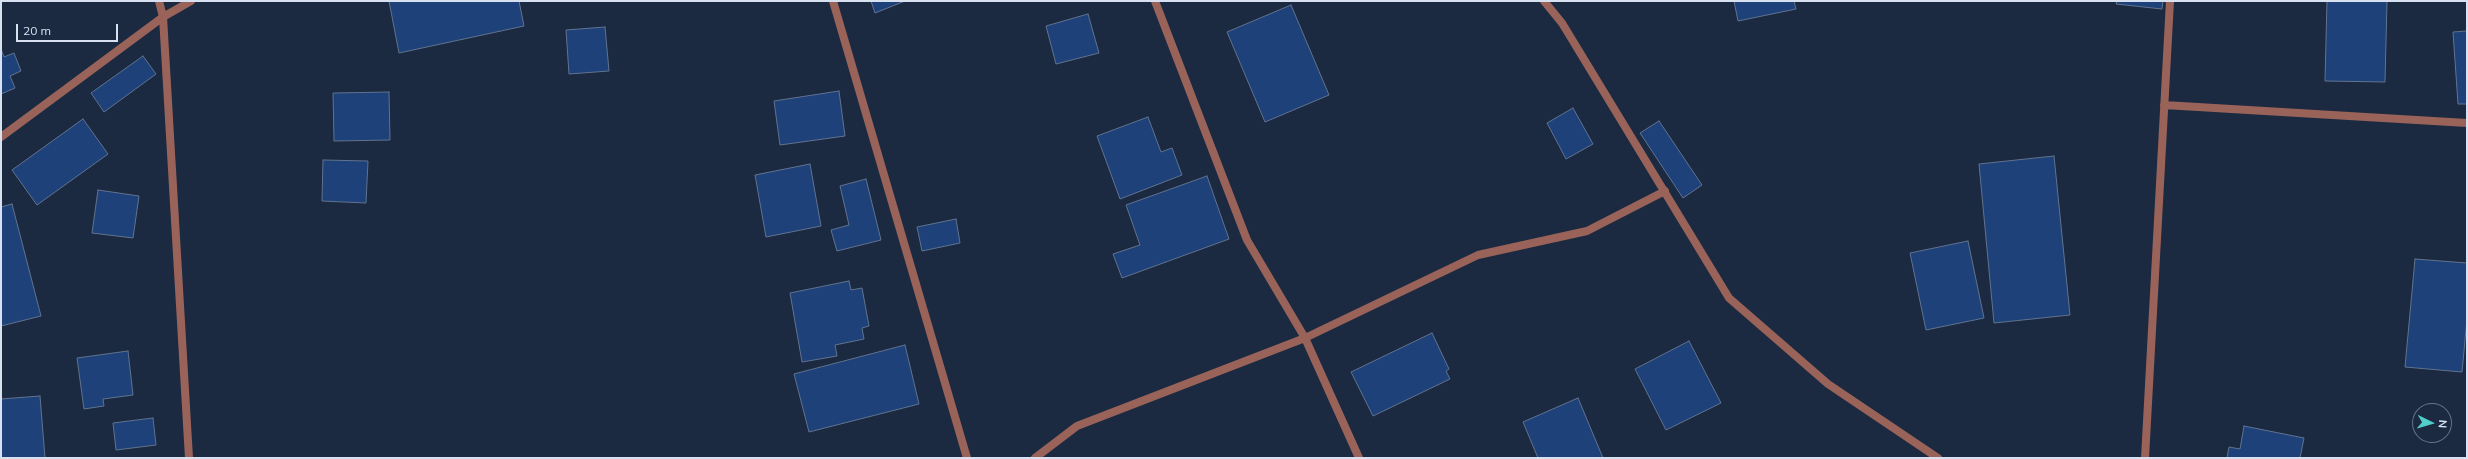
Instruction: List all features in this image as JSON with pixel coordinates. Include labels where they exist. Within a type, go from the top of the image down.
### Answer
[{"type":"street","points":[[160,1],[163,17],[189,458]]},
{"type":"street","points":[[1,137],[163,17],[191,1]]},
{"type":"street","points":[[833,1],[966,458]]},
{"type":"street","points":[[1155,1],[1247,240],[1305,338],[1359,458]]},
{"type":"street","points":[[1544,1],[1562,23],[1729,298],[1828,384],[1938,458]]},
{"type":"street","points":[[2145,458],[2170,1]]},
{"type":"street","points":[[2164,105],[2467,123]]},
{"type":"street","points":[[1035,458],[1077,426],[1305,338],[1478,255],[1587,231],[1665,191]]},
{"type":"building","points":[[389,1],[519,1],[524,26],[399,53]]},
{"type":"building","points":[[871,1],[905,1],[875,13]]},
{"type":"building","points":[[1734,1],[1794,1],[1796,9],[1738,21]]},
{"type":"building","points":[[2117,1],[2163,1],[2162,9],[2116,4]]},
{"type":"building","points":[[2327,1],[2387,1],[2385,82],[2325,81]]},
{"type":"building","points":[[1291,5],[1329,95],[1265,122],[1227,32]]},
{"type":"building","points":[[1088,14],[1099,53],[1056,64],[1046,26]]},
{"type":"building","points":[[605,27],[609,71],[569,74],[566,30]]},
{"type":"building","points":[[2467,31],[2467,104],[2458,104],[2453,32]]},
{"type":"building","points":[[1,49],[4,57],[14,53],[21,71],[10,76],[15,88],[1,94]]},
{"type":"building","points":[[143,56],[156,74],[104,112],[91,93]]},
{"type":"building","points":[[839,91],[845,136],[780,145],[774,101]]},
{"type":"building","points":[[389,92],[390,140],[334,141],[333,93]]},
{"type":"building","points":[[1573,108],[1593,144],[1566,159],[1547,123]]},
{"type":"building","points":[[1148,117],[1161,152],[1172,148],[1182,175],[1120,199],[1097,136]]},
{"type":"building","points":[[83,119],[108,154],[37,205],[12,170]]},
{"type":"building","points":[[1659,121],[1702,185],[1683,198],[1640,133]]},
{"type":"building","points":[[2054,156],[2070,315],[1994,323],[1979,164]]},
{"type":"building","points":[[323,160],[368,161],[366,203],[322,201]]},
{"type":"building","points":[[810,164],[821,226],[766,237],[755,175]]},
{"type":"building","points":[[1207,176],[1229,239],[1122,278],[1113,254],[1140,245],[1126,205]]},
{"type":"building","points":[[866,179],[881,240],[837,251],[831,230],[849,225],[840,186]]},
{"type":"building","points":[[98,190],[139,196],[133,238],[92,233]]},
{"type":"building","points":[[12,204],[41,316],[1,326],[1,207]]},
{"type":"building","points":[[956,219],[960,243],[922,251],[917,227]]},
{"type":"building","points":[[1968,241],[1984,318],[1926,330],[1910,253]]},
{"type":"building","points":[[2415,259],[2467,263],[2467,319],[2462,372],[2405,367]]},
{"type":"building","points":[[849,281],[851,290],[862,288],[869,326],[862,328],[864,339],[835,345],[837,356],[802,362],[790,293]]},
{"type":"building","points":[[1432,333],[1449,369],[1446,371],[1450,379],[1373,416],[1351,372]]},
{"type":"building","points":[[1689,341],[1721,403],[1666,430],[1635,369]]},
{"type":"building","points":[[905,345],[919,404],[809,432],[794,374]]},
{"type":"building","points":[[128,351],[133,395],[103,399],[104,406],[84,409],[77,358]]},
{"type":"building","points":[[40,396],[45,458],[1,458],[1,399]]},
{"type":"building","points":[[1578,398],[1603,458],[1538,458],[1523,422]]},
{"type":"building","points":[[153,418],[156,445],[116,450],[113,423]]},
{"type":"building","points":[[2244,426],[2304,438],[2300,458],[2227,458],[2229,447],[2240,449]]}]
